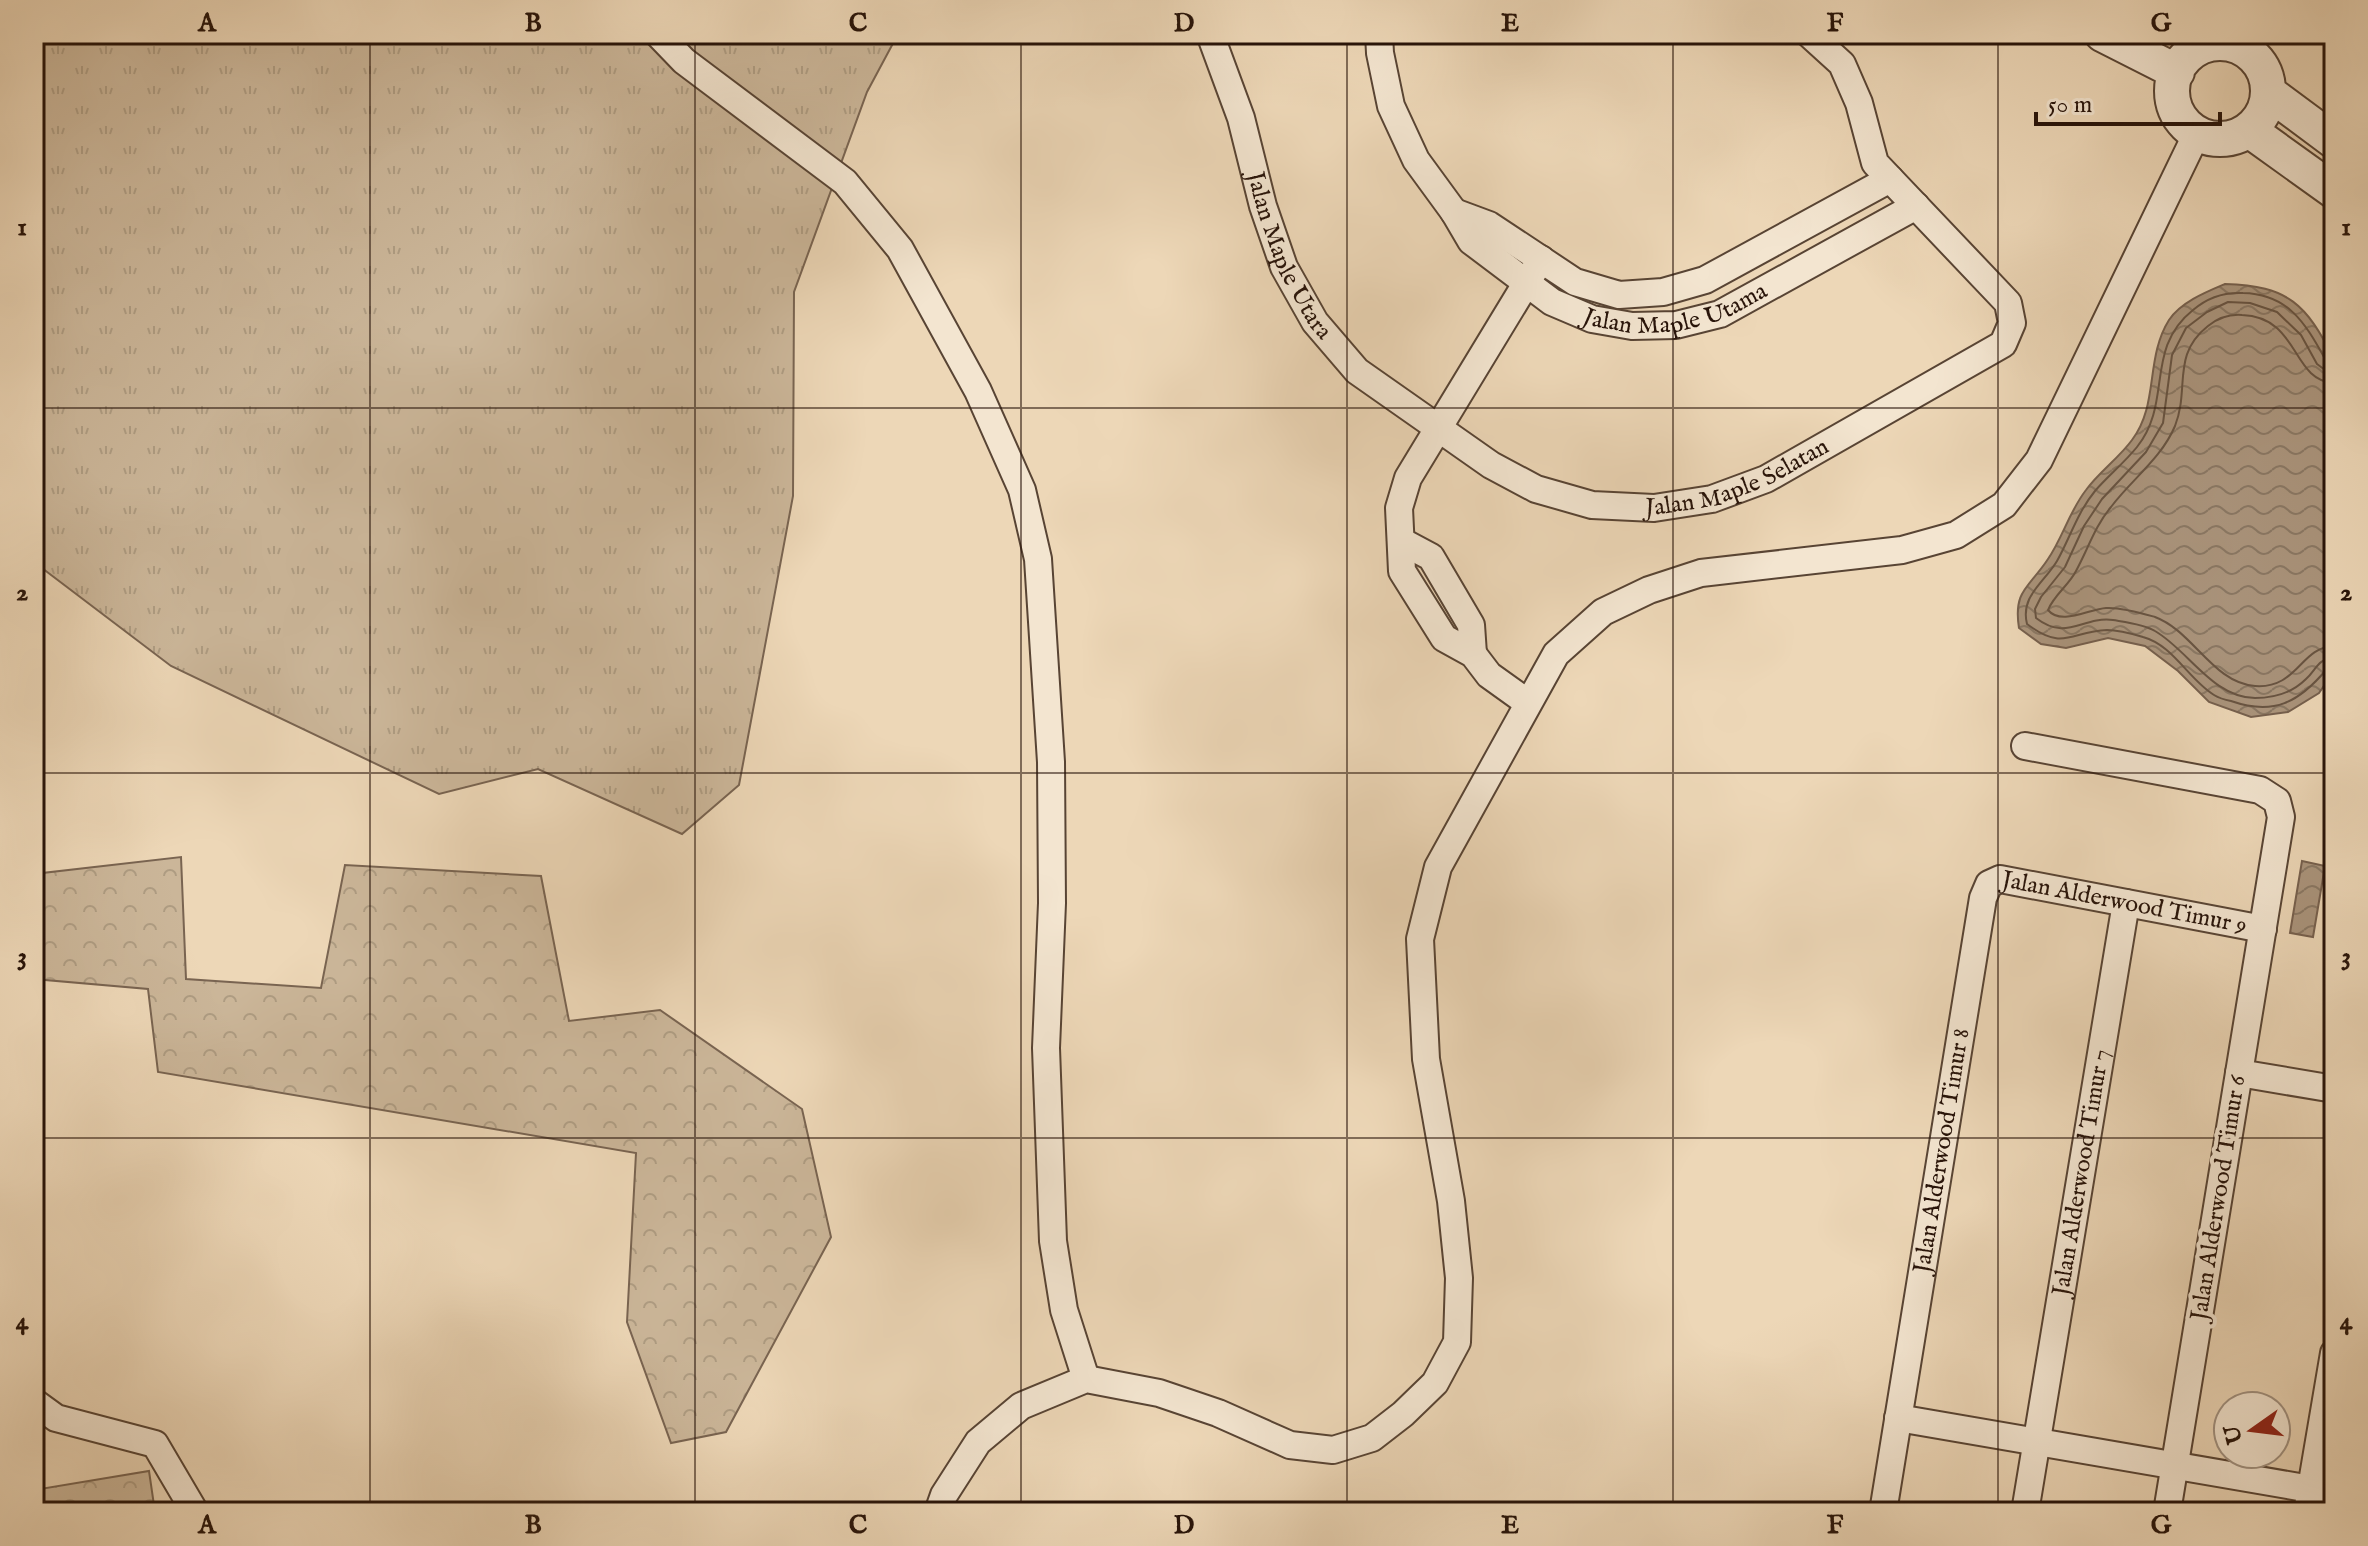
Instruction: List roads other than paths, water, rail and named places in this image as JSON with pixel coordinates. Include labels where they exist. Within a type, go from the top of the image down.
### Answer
[{"type":"street","points":[[658,34],[684,61],[845,182],[900,249],[978,391],[1022,490],[1038,559],[1051,762],[1052,903],[1046,1048],[1053,1241],[1064,1310],[1086,1379]]},
{"type":"street","name":"Jalan Maple Utara","points":[[1210,34],[1241,118],[1263,206],[1284,267],[1315,322],[1357,371],[1439,428]]},
{"type":"street","name":"Jalan Maple Utama","points":[[1379,34],[1391,106],[1416,160],[1471,241],[1552,302],[1592,319],[1632,326],[1676,325],[1720,314],[1916,206]]},
{"type":"street","points":[[1809,34],[1842,64],[1859,103],[1875,163],[1916,206]]},
{"type":"street","points":[[2102,34],[2177,72]]},
{"type":"street","points":[[2229,40],[2254,57],[2261,67],[2268,92],[2266,107],[2260,119],[2237,137],[2224,140],[2197,133],[2183,122],[2175,106],[2173,89],[2177,72],[2185,59],[2197,49],[2229,40]]},
{"type":"street","points":[[2268,92],[2334,141]]},
{"type":"street","points":[[2249,130],[2334,191]]},
{"type":"street","points":[[938,1512],[944,1495],[978,1442],[1021,1406],[1086,1379],[1159,1393],[1218,1413],[1290,1445],[1333,1450],[1372,1438],[1435,1383],[1457,1342],[1459,1278],[1451,1201],[1426,1059],[1420,939],[1438,867],[1556,654],[1603,612],[1649,590],[1701,573],[1902,550],[1956,535],[2004,505],[2039,460],[2197,133]]},
{"type":"street","name":"Jalan Maple Utama","points":[[1454,212],[1489,225],[1575,282],[1619,295],[1663,292],[1705,280],[1890,179]]},
{"type":"street","name":"Jalan Maple Selatan","points":[[1439,428],[1491,465],[1536,489],[1592,505],[1654,508],[1712,499],[1766,479],[2003,344],[2012,323],[2008,303],[1916,206]]},
{"type":"street","points":[[1528,703],[1489,675],[1473,654],[1444,638],[1402,571],[1399,508],[1408,478],[1541,259]]},
{"type":"street","name":"Jalan Alderwood Timur 6","points":[[2025,746],[2260,790],[2277,801],[2281,817],[2167,1512]]},
{"type":"street","name":"Jalan Alderwood Timur 9","points":[[1989,884],[2000,879],[2263,929]]},
{"type":"street","name":"Jalan Alderwood Timur 8","points":[[1883,1512],[1983,898],[1989,884]]},
{"type":"street","name":"Jalan Alderwood Timur 7","points":[[2025,1512],[2126,903]]},
{"type":"street","points":[[2239,1073],[2334,1089]]},
{"type":"street","points":[[1898,1418],[2175,1466],[2317,1498],[2334,1353]]},
{"type":"street","points":[[34,1402],[56,1418],[155,1444],[195,1512]]},
{"type":"water","points":[[2225,284],[2265,289],[2293,302],[2314,324],[2334,359],[2334,671],[2319,693],[2288,712],[2251,717],[2209,702],[2178,671],[2145,646],[2108,638],[2066,648],[2041,644],[2019,628],[2018,615],[2024,590],[2053,551],[2080,498],[2127,447],[2140,426],[2146,412],[2157,350],[2169,320],[2187,303]]},
{"type":"water","points":[[2302,861],[2325,866],[2313,937],[2290,933]]}]
